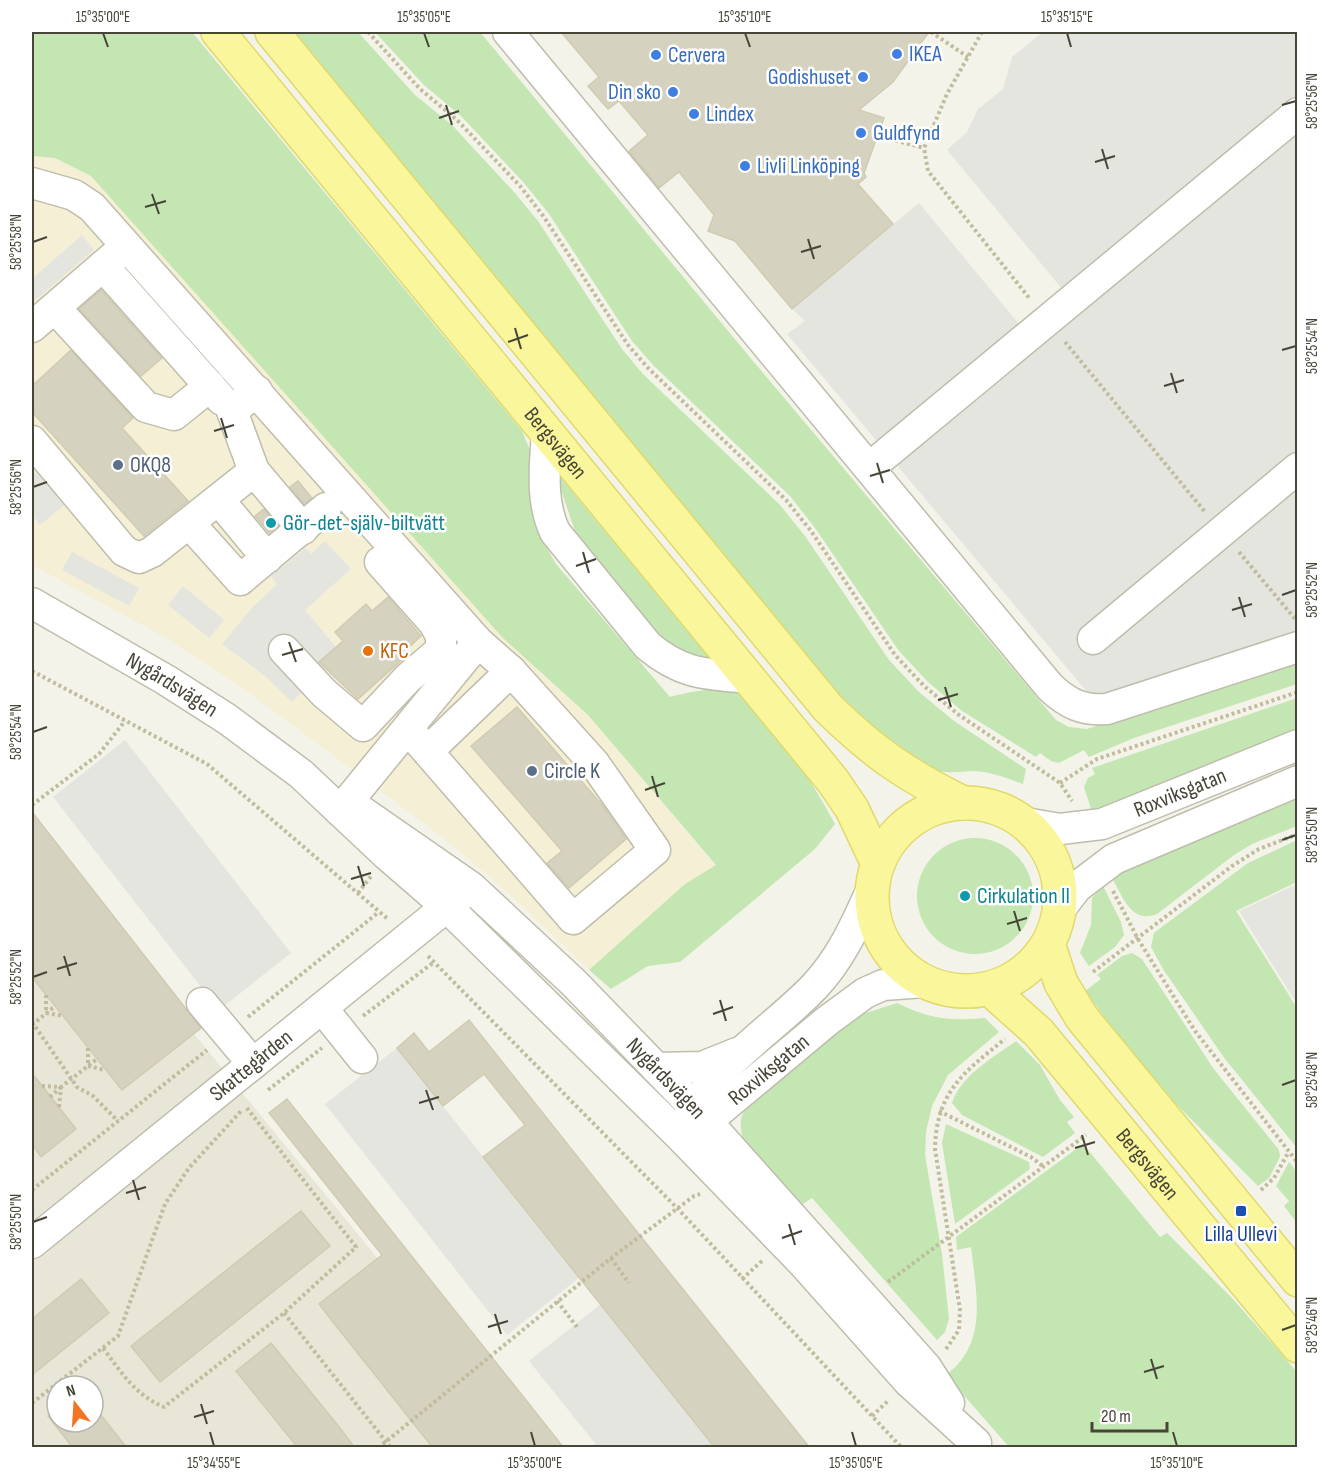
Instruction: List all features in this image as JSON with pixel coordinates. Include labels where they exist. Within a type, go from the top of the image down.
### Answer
[{"type":"main road","name":"Bergsvägen","points":[[219,32],[843,794],[875,877]]},
{"type":"main road","name":"Bergsvägen","points":[[272,32],[828,708],[878,754],[913,778],[963,803]]},
{"type":"main road","points":[[963,803],[985,805],[1006,812],[1025,823],[1042,840],[1054,862],[1060,885],[1060,909],[1048,944],[1024,972],[990,989],[957,991],[925,982],[896,959],[884,944],[877,927],[875,877],[896,836],[921,814],[963,803]]},
{"type":"main road","name":"Bergsvägen","points":[[1048,944],[1061,982],[1082,1018],[1298,1280]]},
{"type":"main road","name":"Bergsvägen","points":[[990,989],[1039,1033],[1298,1346]]},
{"type":"street","points":[[508,32],[1050,687],[1075,706],[1090,710],[1107,709],[1298,647]]},
{"type":"street","points":[[869,468],[1298,113]]},
{"type":"street","points":[[32,183],[74,195],[92,207],[478,642],[511,671],[594,763],[655,850],[573,919],[408,729]]},
{"type":"street","points":[[32,327],[127,246]]},
{"type":"street","points":[[103,266],[232,411],[254,471],[303,529]]},
{"type":"street","points":[[55,308],[146,407],[174,415],[210,386]]},
{"type":"street","points":[[232,411],[257,391]]},
{"type":"street","points":[[547,432],[544,496],[547,515],[555,532],[648,646],[665,660],[685,670],[750,678]]},
{"type":"street","points":[[32,441],[124,551],[139,558],[152,552],[254,471]]},
{"type":"street","points":[[1093,639],[1298,468]]},
{"type":"street","points":[[219,500],[267,558]]},
{"type":"street","points":[[189,524],[240,580],[326,508]]},
{"type":"street","points":[[284,650],[324,693],[363,726],[408,678],[441,650],[441,636],[434,622],[380,562]]},
{"type":"street","name":"Nygårdsvägen","points":[[33,603],[166,680],[227,719],[344,806],[471,887],[566,975],[700,1114],[975,1446]]},
{"type":"street","points":[[344,806],[478,642]]},
{"type":"street","points":[[428,751],[511,671]]},
{"type":"street","name":"Roxviksgatan","points":[[1025,823],[1060,829],[1102,824],[1298,745]]},
{"type":"street","name":"Roxviksgatan","points":[[1060,909],[1077,887],[1114,859],[1140,846],[1298,781]]},
{"type":"street","name":"Nygårdsvägen","points":[[344,806],[680,1136],[803,1263],[918,1375]]},
{"type":"street","name":"Roxviksgatan","points":[[680,1136],[700,1114],[745,1049],[815,986],[852,933],[875,877]]},
{"type":"street","name":"Skattegården","points":[[32,1243],[235,1097],[253,1064],[471,887]]},
{"type":"street","name":"Roxviksgatan","points":[[700,1114],[866,993],[883,985],[925,982]]},
{"type":"street","points":[[202,1002],[253,1064]]},
{"type":"street","points":[[322,1008],[362,1058]]},
{"type":"street","name":"Roxviksgatan","points":[[656,1068],[702,1067],[745,1049]]},
{"type":"path","points":[[368,32],[420,89],[457,120],[520,186],[544,217],[628,345],[649,369],[786,500],[811,531],[895,655],[924,687],[959,715],[1060,783],[1077,809]]},
{"type":"path","points":[[931,32],[968,57]]},
{"type":"path","points":[[980,32],[947,94],[924,148],[928,171],[1047,321],[1298,623]]},
{"type":"path","points":[[878,136],[924,148]]},
{"type":"path","points":[[32,671],[207,764],[409,937],[678,1209],[901,1447]]},
{"type":"path","points":[[1060,783],[1097,759],[1298,692]]},
{"type":"path","points":[[32,805],[99,754],[125,721]]},
{"type":"path","points":[[1093,972],[1232,866],[1259,849],[1298,834]]},
{"type":"path","points":[[1108,882],[1138,939],[1195,1031],[1298,1163]]},
{"type":"path","points":[[262,1094],[434,962]]},
{"type":"path","points":[[46,995],[46,1013]]},
{"type":"path","points":[[55,1006],[32,1024],[72,1079],[118,1121]]},
{"type":"path","points":[[46,1013],[63,1016]]},
{"type":"path","points":[[872,1416],[948,1348],[959,1330],[960,1310],[935,1149],[939,1111],[950,1089],[966,1070],[1007,1037]]},
{"type":"path","points":[[88,1048],[88,1066]]},
{"type":"path","points":[[50,1097],[97,1059]]},
{"type":"path","points":[[88,1066],[105,1070]]},
{"type":"path","points":[[42,1086],[61,1087]]},
{"type":"path","points":[[59,1107],[61,1087]]},
{"type":"path","points":[[235,1097],[253,1101]]},
{"type":"path","points":[[103,1348],[146,1400],[164,1407],[284,1313],[356,1246],[235,1097]]},
{"type":"path","points":[[32,1403],[118,1336],[165,1204],[235,1097]]},
{"type":"path","points":[[939,1111],[1031,1157],[1044,1167]]},
{"type":"path","points":[[882,1286],[1087,1134]]},
{"type":"path","points":[[1261,1191],[1274,1178],[1288,1153]]},
{"type":"path","points":[[378,1448],[611,1258],[694,1196],[706,1195]]},
{"type":"path","points":[[611,1258],[629,1283]]},
{"type":"path","points":[[742,1279],[765,1258]]},
{"type":"path","points":[[557,1301],[577,1328]]},
{"type":"path","points":[[284,1313],[391,1448]]},
{"type":"shaded area","points":[[1043,32],[1297,32],[1297,630],[1093,699],[787,334],[805,321],[792,309],[919,203],[1019,324],[1063,290],[947,150],[967,132],[978,109],[1003,89],[1012,57]]},
{"type":"shaded area","points":[[32,156],[55,158],[91,175],[502,637],[588,715],[716,866],[685,884],[589,970],[505,890],[442,837],[252,695],[166,638],[32,565]]},
{"type":"shaded area","points":[[82,235],[94,250],[32,303],[32,279]]},
{"type":"shaded area","points":[[40,468],[68,502],[40,525],[32,515],[32,475]]},
{"type":"shaded area","points":[[325,541],[351,569],[305,610],[336,647],[313,668],[319,674],[292,702],[265,676],[222,644],[251,609],[277,584],[271,576],[306,548],[311,554]]},
{"type":"shaded area","points":[[72,552],[139,588],[129,606],[62,570]]},
{"type":"shaded area","points":[[183,586],[224,620],[209,638],[168,605]]},
{"type":"shaded area","points":[[125,740],[291,953],[219,1010],[53,797]]},
{"type":"shaded area","points":[[32,836],[532,1447],[32,1447]]},
{"type":"shaded area","points":[[1297,884],[1297,1004],[1239,911]]},
{"type":"shaded area","points":[[397,1048],[579,1278],[507,1335],[325,1104]]},
{"type":"shaded area","points":[[601,1304],[715,1447],[598,1447],[529,1361]]},
{"type":"green space","points":[[32,32],[192,32],[522,431],[533,457],[532,516],[537,531],[556,564],[670,697],[714,689],[738,691],[762,714],[791,752],[835,824],[815,849],[680,962],[648,966],[611,989],[589,970],[685,884],[716,865],[588,715],[502,637],[91,176],[55,158],[32,156]]},
{"type":"green space","points":[[294,32],[358,32],[415,95],[452,125],[538,221],[622,349],[643,374],[780,505],[805,536],[889,660],[919,692],[954,721],[1026,769],[1023,784],[974,771],[945,772],[915,761],[885,740],[834,690]]},
{"type":"green space","points":[[375,32],[480,32],[753,361],[1056,720],[1069,727],[1087,729],[1297,660],[1297,684],[1134,738],[1089,757],[1084,750],[1059,763],[1051,761],[1040,753],[1036,757],[962,711],[928,682],[899,651],[815,528],[790,496],[653,365],[632,341],[549,214],[524,183],[461,116],[424,85]]},
{"type":"green space","points":[[560,477],[711,660],[699,659],[664,643],[575,531],[557,478]]},
{"type":"green space","points":[[1297,698],[1297,729],[1109,806],[1091,809],[1084,787],[1088,778],[1095,774],[1092,768]]},
{"type":"green space","points":[[1297,796],[1297,826],[1252,844],[1234,855],[1157,914],[1148,916],[1134,912],[1124,900],[1112,878],[1121,871]]},
{"type":"green space","points":[[975,838],[997,843],[1016,855],[1028,874],[1033,896],[1028,918],[1016,937],[997,949],[975,954],[953,949],[934,937],[922,918],[917,896],[922,874],[934,855],[953,843]]},
{"type":"green space","points":[[1297,840],[1297,882],[1236,911],[1297,1008],[1297,1148],[1225,1059],[1163,969],[1151,947],[1154,933],[1248,863]]},
{"type":"green space","points":[[1103,886],[1121,922],[1124,935],[1115,947],[1089,966],[1080,953],[1091,925],[1092,898]]},
{"type":"green space","points":[[1132,953],[1142,959],[1213,1068],[1279,1150],[1280,1157],[1269,1178],[1258,1186],[1170,1098],[1126,1046],[1085,991],[1101,979],[1097,975],[1122,956]]},
{"type":"green space","points":[[897,1003],[920,1013],[940,1018],[985,1018],[999,1032],[948,1075],[932,1106],[926,1132],[925,1155],[942,1254],[949,1319],[945,1332],[937,1340],[812,1198],[803,1204],[772,1179],[753,1157],[742,1133],[741,1119],[749,1104],[847,1024],[863,1014]]},
{"type":"green space","points":[[1016,1041],[1040,1065],[1060,1100],[1074,1117],[1067,1122],[1075,1133],[1043,1157],[962,1115],[952,1103],[963,1083],[971,1075]]},
{"type":"green space","points":[[946,1124],[1029,1162],[1030,1169],[955,1224],[942,1143]]},
{"type":"green space","points":[[1083,1144],[1160,1237],[1167,1233],[1232,1298],[1297,1372],[1297,1447],[1009,1447],[946,1375],[960,1362],[969,1348],[976,1316],[977,1299],[971,1247],[957,1250],[956,1237]]},
{"type":"green space","points":[[1289,1162],[1297,1172],[1297,1223],[1284,1206],[1289,1201],[1276,1186]]},
{"type":"building","name":"Livli Linköping","points":[[561,32],[929,32],[893,82],[859,110],[884,118],[864,173],[866,177],[858,184],[893,224],[792,309],[735,241],[708,231],[714,215],[679,172],[659,188],[629,151],[648,135],[619,101],[608,109],[588,86],[599,77]]},
{"type":"building","points":[[101,290],[162,358],[141,376],[79,309]]},
{"type":"building","name":"OKQ8","points":[[71,350],[133,418],[122,428],[188,501],[144,536],[32,412],[32,386]]},
{"type":"building","points":[[298,481],[312,498],[304,504],[290,487]]},
{"type":"building","points":[[264,509],[278,526],[269,533],[255,516]]},
{"type":"building","name":"KFC","points":[[388,597],[421,636],[401,655],[404,658],[358,699],[319,662],[343,641],[335,632],[366,604],[372,611]]},
{"type":"building","name":"Circle K","points":[[517,707],[603,806],[626,839],[569,888],[547,863],[562,851],[471,746]]},
{"type":"building","points":[[32,812],[201,1028],[122,1090],[32,977]]},
{"type":"building","points":[[469,1020],[810,1448],[715,1448],[483,1157],[525,1125],[484,1074],[443,1106],[397,1048],[414,1033],[429,1052]]},
{"type":"building","points":[[32,1073],[76,1129],[41,1157],[32,1144]]},
{"type":"building","points":[[287,1099],[564,1448],[433,1448],[319,1304],[382,1255],[269,1113]]},
{"type":"building","points":[[301,1211],[330,1246],[160,1382],[131,1346]]},
{"type":"building","points":[[81,1279],[109,1313],[32,1375],[32,1319]]},
{"type":"building","points":[[271,1343],[355,1448],[298,1448],[236,1371]]},
{"type":"building","points":[[105,1420],[127,1448],[73,1448],[62,1434],[105,1434]]},
{"type":"place","name":"IKEA","points":[[897,54]]},
{"type":"place","name":"Cervera","points":[[656,55]]},
{"type":"place","name":"Godishuset","points":[[863,77]]},
{"type":"place","name":"Din sko","points":[[673,92]]},
{"type":"place","name":"Lindex","points":[[694,114]]},
{"type":"place","name":"Guldfynd","points":[[861,133]]},
{"type":"place","name":"Livli Linköping","points":[[745,166]]},
{"type":"place","name":"OKQ8","points":[[118,465]]},
{"type":"place","name":"Gör-det-själv-biltvätt","points":[[271,523]]},
{"type":"place","name":"KFC","points":[[368,651]]},
{"type":"place","name":"Circle K","points":[[532,771]]},
{"type":"place","name":"Cirkulation II","points":[[965,896]]},
{"type":"place","name":"Lilla Ullevi","points":[[1241,1211]]}]
